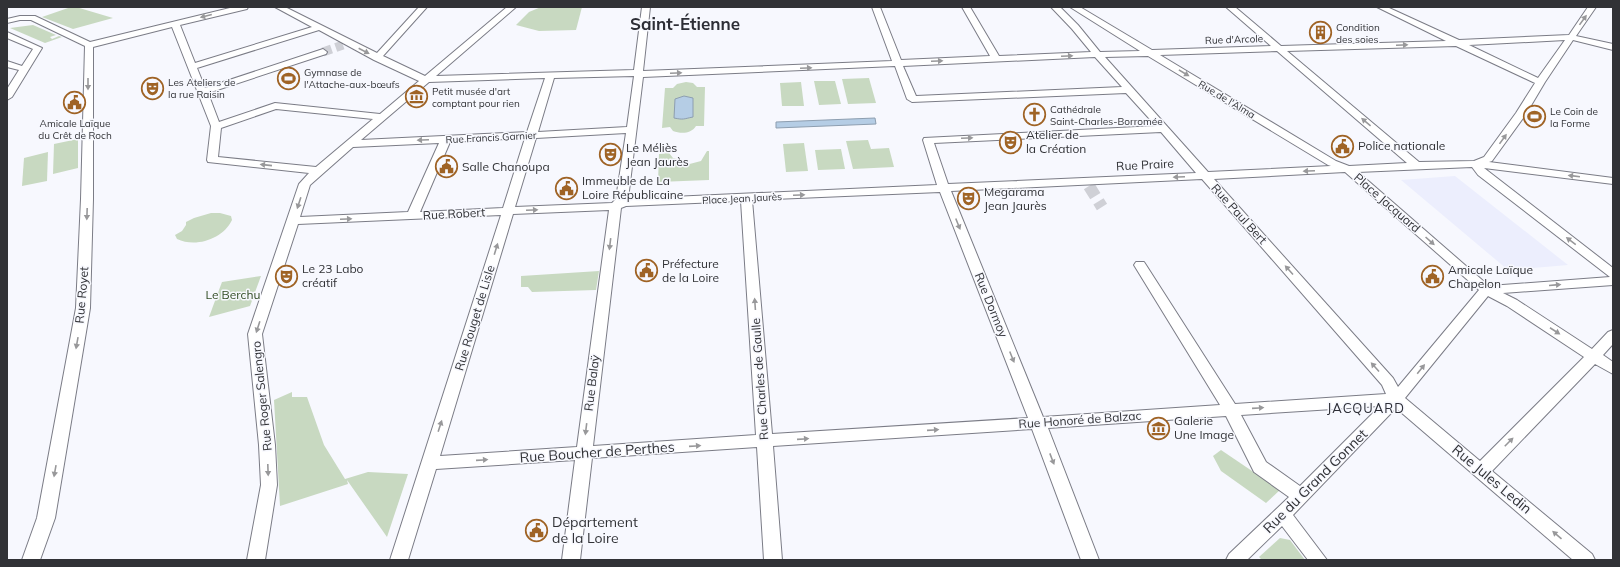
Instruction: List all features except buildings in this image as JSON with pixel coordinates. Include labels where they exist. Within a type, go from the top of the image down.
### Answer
[{"type":"street","points":[[7,21],[18,18],[30,18],[89,45],[244,7]]},
{"type":"street","points":[[279,7],[346,44],[419,78],[426,79],[642,74],[899,64]]},
{"type":"street","points":[[377,58],[423,7]]},
{"type":"street","name":"Rue Roger Salengro","points":[[256,560],[269,485],[267,445],[255,334],[304,184],[512,7]]},
{"type":"street","points":[[615,206],[622,200],[639,76],[638,73],[646,7]]},
{"type":"street","points":[[876,7],[912,99],[1130,90]]},
{"type":"street","points":[[966,7],[996,59]]},
{"type":"street","name":"Rue Paul Bert","points":[[1056,7],[1075,26],[1098,55],[1388,382],[1396,399]]},
{"type":"street","name":"Rue de l'Alma","points":[[1074,7],[1332,163],[1348,169]]},
{"type":"street","points":[[1230,7],[1417,166]]},
{"type":"street","points":[[1381,7],[1540,82]]},
{"type":"street","points":[[1592,7],[1540,82],[1521,114],[1488,159],[1475,164],[1482,173],[1613,274]]},
{"type":"street","points":[[174,24],[216,126],[212,160],[318,171]]},
{"type":"street","points":[[192,67],[318,28]]},
{"type":"street","points":[[7,35],[38,48],[8,95]]},
{"type":"street","name":"Rue d'Arcole","points":[[899,64],[1151,53],[1457,43],[1571,37],[1613,47]]},
{"type":"street","name":"Rue Royet","points":[[31,560],[46,518],[83,308],[87,199],[89,45]]},
{"type":"street","points":[[202,92],[323,52]]},
{"type":"street","points":[[7,64],[24,69]]},
{"type":"street","name":"Rue Rouget de Lisle","points":[[399,560],[550,76]]},
{"type":"street","points":[[216,126],[275,106],[381,117]]},
{"type":"street","points":[[944,188],[928,140],[1163,128]]},
{"type":"street","name":"Rue Francis Garnier","points":[[350,144],[632,130]]},
{"type":"street","points":[[412,216],[446,139]]},
{"type":"street","name":"Place Jacquard","points":[[1348,169],[1475,164],[1613,181]]},
{"type":"street","name":"Place Jacquard","points":[[1348,169],[1486,290],[1512,303],[1613,369]]},
{"type":"street","name":"Rue Praire","points":[[944,188],[1348,169]]},
{"type":"street","name":"Place Jean Jaurès","points":[[615,206],[626,204],[746,197],[944,188]]},
{"type":"street","name":"Rue Dormoy","points":[[944,188],[1038,423],[1090,560]]},
{"type":"street","name":"Rue Charles de Gaulle","points":[[746,197],[773,560]]},
{"type":"street","name":"Rue Robert","points":[[293,221],[615,206]]},
{"type":"street","name":"Rue Balaÿ","points":[[570,560],[615,206]]},
{"type":"street","points":[[1140,265],[1231,410],[1260,467],[1301,496]]},
{"type":"street","points":[[1486,290],[1613,281]]},
{"type":"street","name":"Rue du Grand Gonnet","points":[[1235,560],[1301,496],[1396,399],[1486,290]]},
{"type":"street","points":[[1482,470],[1613,335]]},
{"type":"street","name":"Rue Honoré de Balzac","points":[[764,441],[1396,399]]},
{"type":"street","name":"Rue Jules Ledin","points":[[1396,399],[1482,470],[1586,560]]},
{"type":"street","name":"Rue Boucher de Perthes","points":[[429,464],[764,441]]},
{"type":"street","points":[[1283,514],[1318,560]]},
{"type":"shaded area","points":[[1455,176],[1568,265],[1508,270],[1401,180]]},
{"type":"green space","points":[[71,7],[76,7],[113,18],[73,29],[42,17]]},
{"type":"green space","points":[[541,7],[582,7],[576,30],[539,31],[516,25],[529,12]]},
{"type":"green space","points":[[33,25],[56,35],[50,37],[52,39],[59,36],[62,37],[45,43],[10,28]]},
{"type":"green space","points":[[869,78],[876,103],[848,104],[842,79]]},
{"type":"green space","points":[[814,81],[835,81],[841,104],[819,105]]},
{"type":"green space","points":[[686,82],[693,83],[697,87],[705,87],[704,126],[696,126],[689,132],[682,133],[673,131],[670,127],[662,128],[665,88],[673,88],[677,84]]},
{"type":"green space","points":[[801,82],[804,106],[782,106],[780,83]]},
{"type":"green space","points":[[78,139],[78,168],[53,174],[54,144]]},
{"type":"green space","points":[[868,140],[871,149],[889,148],[894,167],[853,169],[846,141]]},
{"type":"green space","points":[[804,143],[808,171],[786,172],[783,144]]},
{"type":"green space","points":[[841,149],[845,169],[818,170],[815,150]]},
{"type":"green space","points":[[707,151],[709,151],[709,180],[658,182],[659,154],[669,153],[673,158],[681,160],[682,166],[701,161]]},
{"type":"green space","points":[[48,152],[47,181],[22,186],[24,158]]},
{"type":"green space","points":[[211,213],[220,213],[231,216],[232,220],[228,227],[216,237],[208,240],[200,242],[184,242],[177,239],[175,235],[182,231],[186,225],[186,222]]},
{"type":"green space","points":[[599,271],[596,290],[532,292],[528,287],[521,287],[521,276]]},
{"type":"green space","name":"Le Berchu","points":[[261,276],[250,306],[209,317],[222,282]]},
{"type":"green space","points":[[292,392],[292,397],[307,397],[324,445],[345,479],[368,472],[408,474],[387,537],[347,480],[348,484],[280,506],[274,400]]},
{"type":"green space","points":[[1221,450],[1280,490],[1266,503],[1221,471],[1213,456]]},
{"type":"green space","points":[[1280,538],[1290,540],[1305,560],[1262,560],[1259,557]]},
{"type":"water","points":[[684,96],[693,98],[693,117],[684,119],[674,118],[675,99]]},
{"type":"water","points":[[875,118],[876,124],[776,128],[776,122]]},
{"type":"tunnel","points":[[323,52],[343,45]]},
{"type":"tunnel","points":[[1089,186],[1102,207]]},
{"type":"place","name":"Condition des soies","points":[[1321,33]]},
{"type":"place","name":"Gymnase de l'Attache-aux-bœufs","points":[[289,78]]},
{"type":"place","name":"Les Ateliers de la rue Raisin","points":[[153,88]]},
{"type":"place","name":"Petit musée d'art comptant pour rien","points":[[417,97]]},
{"type":"place","name":"Amicale Laïque du Crêt de Roch","points":[[75,103]]},
{"type":"place","name":"Cathédrale Saint-Charles-Borromée","points":[[1034,115]]},
{"type":"place","name":"Le Coin de la Forme","points":[[1535,117]]},
{"type":"place","name":"Atelier de la Création","points":[[1011,142]]},
{"type":"place","name":"Police nationale","points":[[1343,146]]},
{"type":"place","name":"Le Méliès Jean Jaurès","points":[[610,155]]},
{"type":"place","name":"Salle Chanoupa","points":[[447,167]]},
{"type":"place","name":"Immeuble de La Loire Républicaine","points":[[567,188]]},
{"type":"place","name":"Megarama Jean Jaurès","points":[[968,199]]},
{"type":"place","name":"Préfecture de la Loire","points":[[646,271]]},
{"type":"place","name":"Le 23 Labo créatif","points":[[286,276]]},
{"type":"place","name":"Amicale Laïque Chapelon","points":[[1433,277]]},
{"type":"place","name":"Galerie Une Image","points":[[1159,428]]},
{"type":"place","name":"Département de la Loire","points":[[537,530]]},
{"type":"district","name":"Saint-Étienne","points":[[685,24]]},
{"type":"district","name":"JACQUARD","points":[[1366,408]]}]
